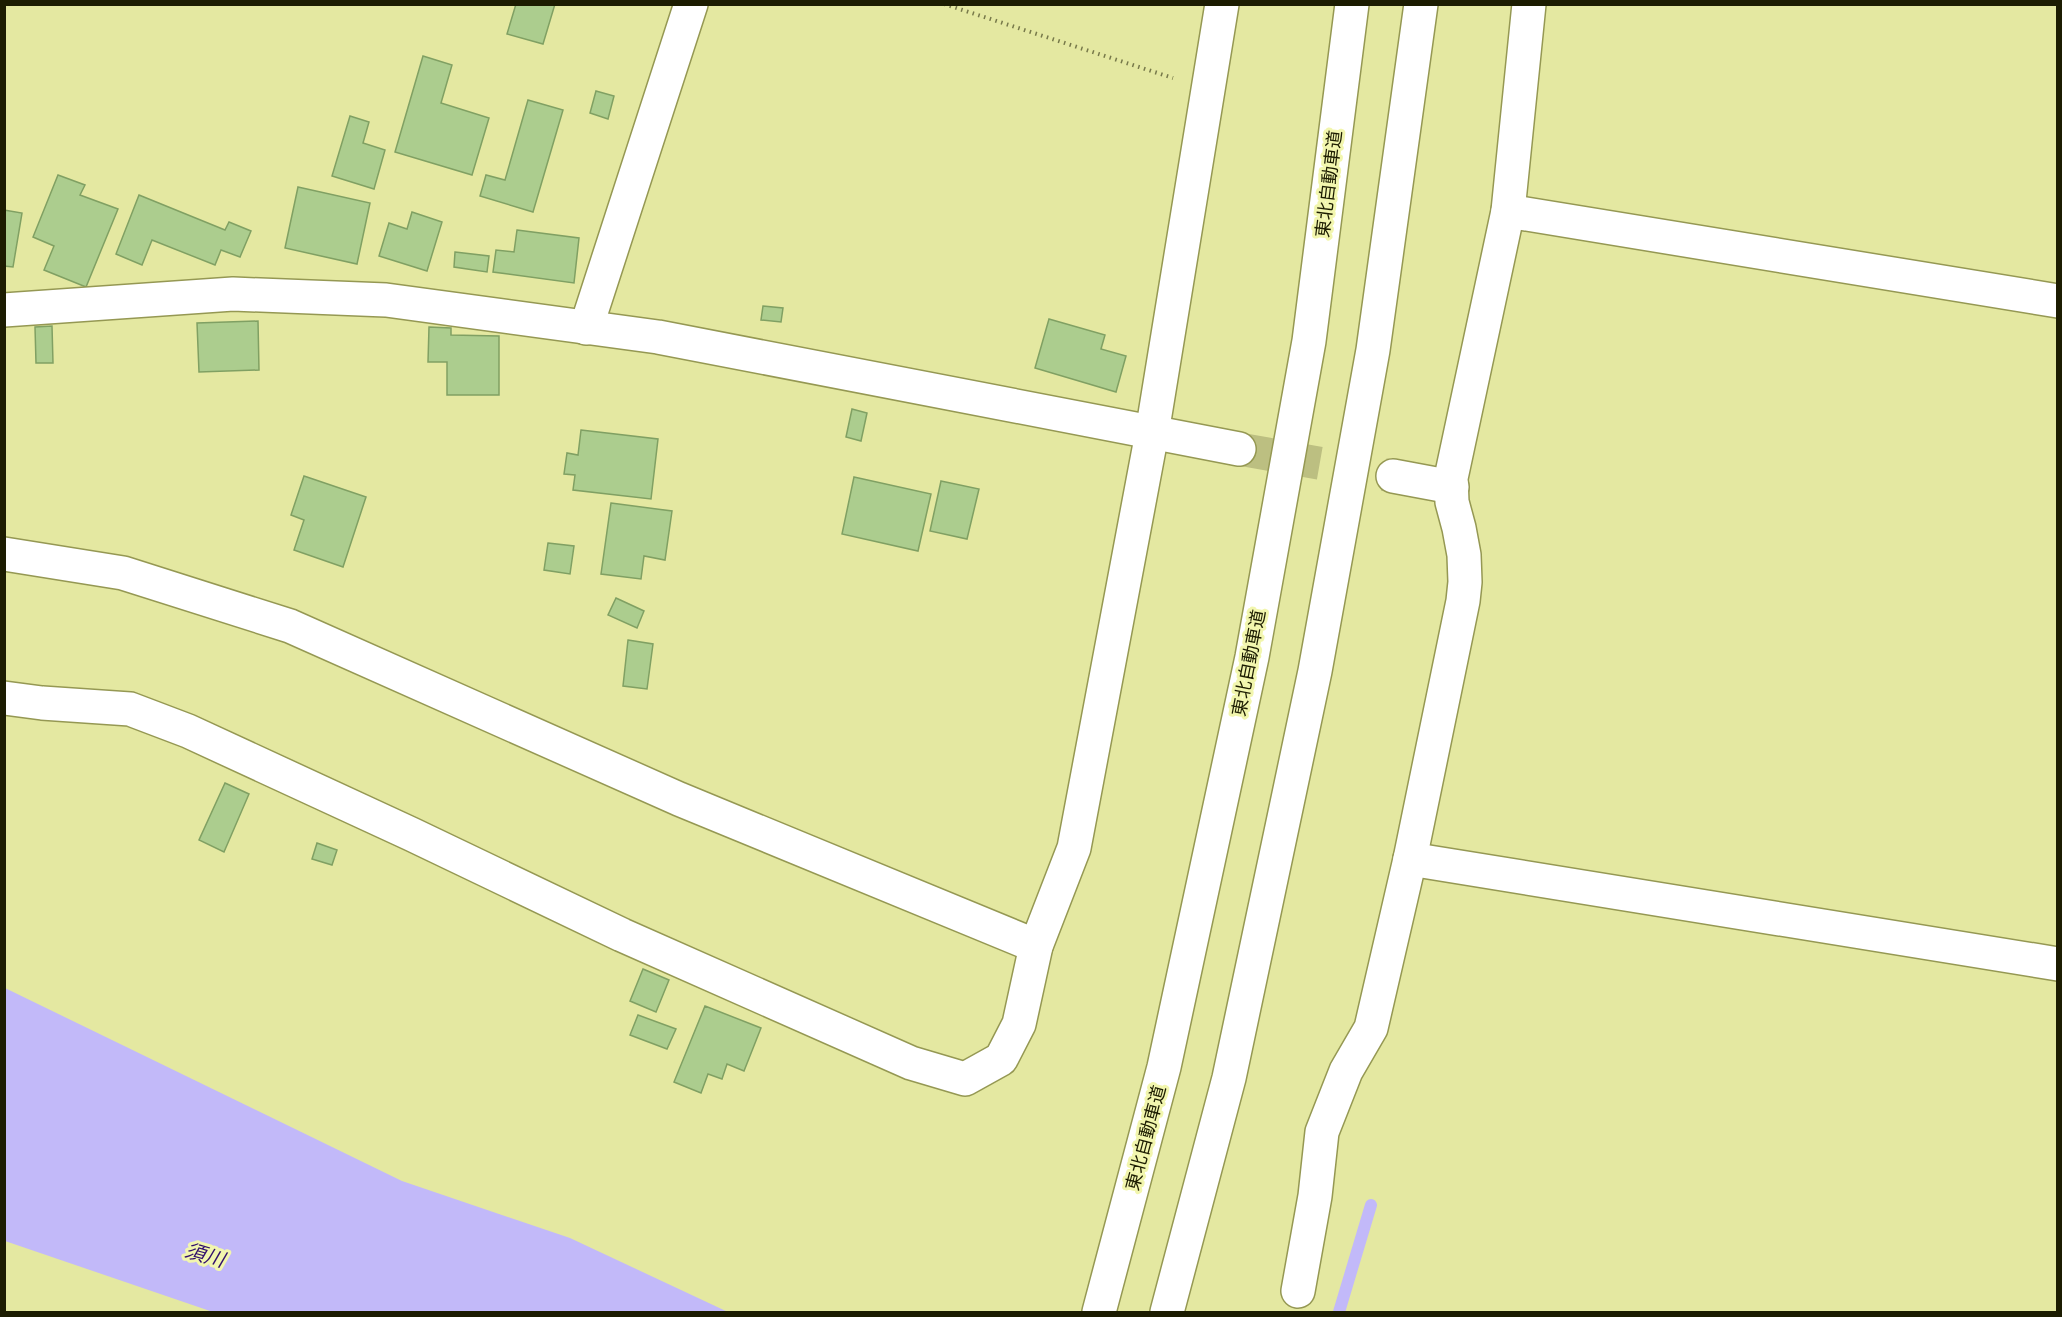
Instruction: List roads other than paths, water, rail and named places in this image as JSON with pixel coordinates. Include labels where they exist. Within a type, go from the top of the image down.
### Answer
[{"type":"main road","points":[[586,327],[691,4]]},
{"type":"main road","points":[[4,698],[130,709],[188,731],[643,944],[911,1063],[965,1078],[1001,1059],[1019,1024],[1036,945],[1074,848],[1152,433],[1222,4]]},
{"type":"main road","name":"東北自動車道","points":[[1099,1312],[1164,1067],[1252,657],[1309,341],[1352,4]]},
{"type":"main road","points":[[1169,1305],[1229,1078],[1315,671],[1373,350],[1420,4]]},
{"type":"main road","points":[[1298,1291],[1316,1196],[1322,1132],[1346,1071],[1371,1028],[1410,858],[1465,582],[1464,555],[1460,528],[1452,502],[1451,478],[1508,211],[1529,4]]},
{"type":"main road","points":[[1508,211],[2058,301]]},
{"type":"main road","points":[[4,310],[233,294],[386,300],[681,341],[1239,449]]},
{"type":"main road","points":[[1393,476],[1452,487]]},
{"type":"main road","points":[[4,554],[123,573],[290,626],[679,799],[1036,945]]},
{"type":"main road","points":[[1410,858],[2058,964]]},
{"type":"water","name":"須川","points":[[5,988],[402,1181],[570,1238],[728,1312],[213,1312],[5,1241]]},
{"type":"waterway","points":[[1339,1312],[1371,1205]]},
{"type":"tunnel","points":[[1239,449],[1393,476]]}]
